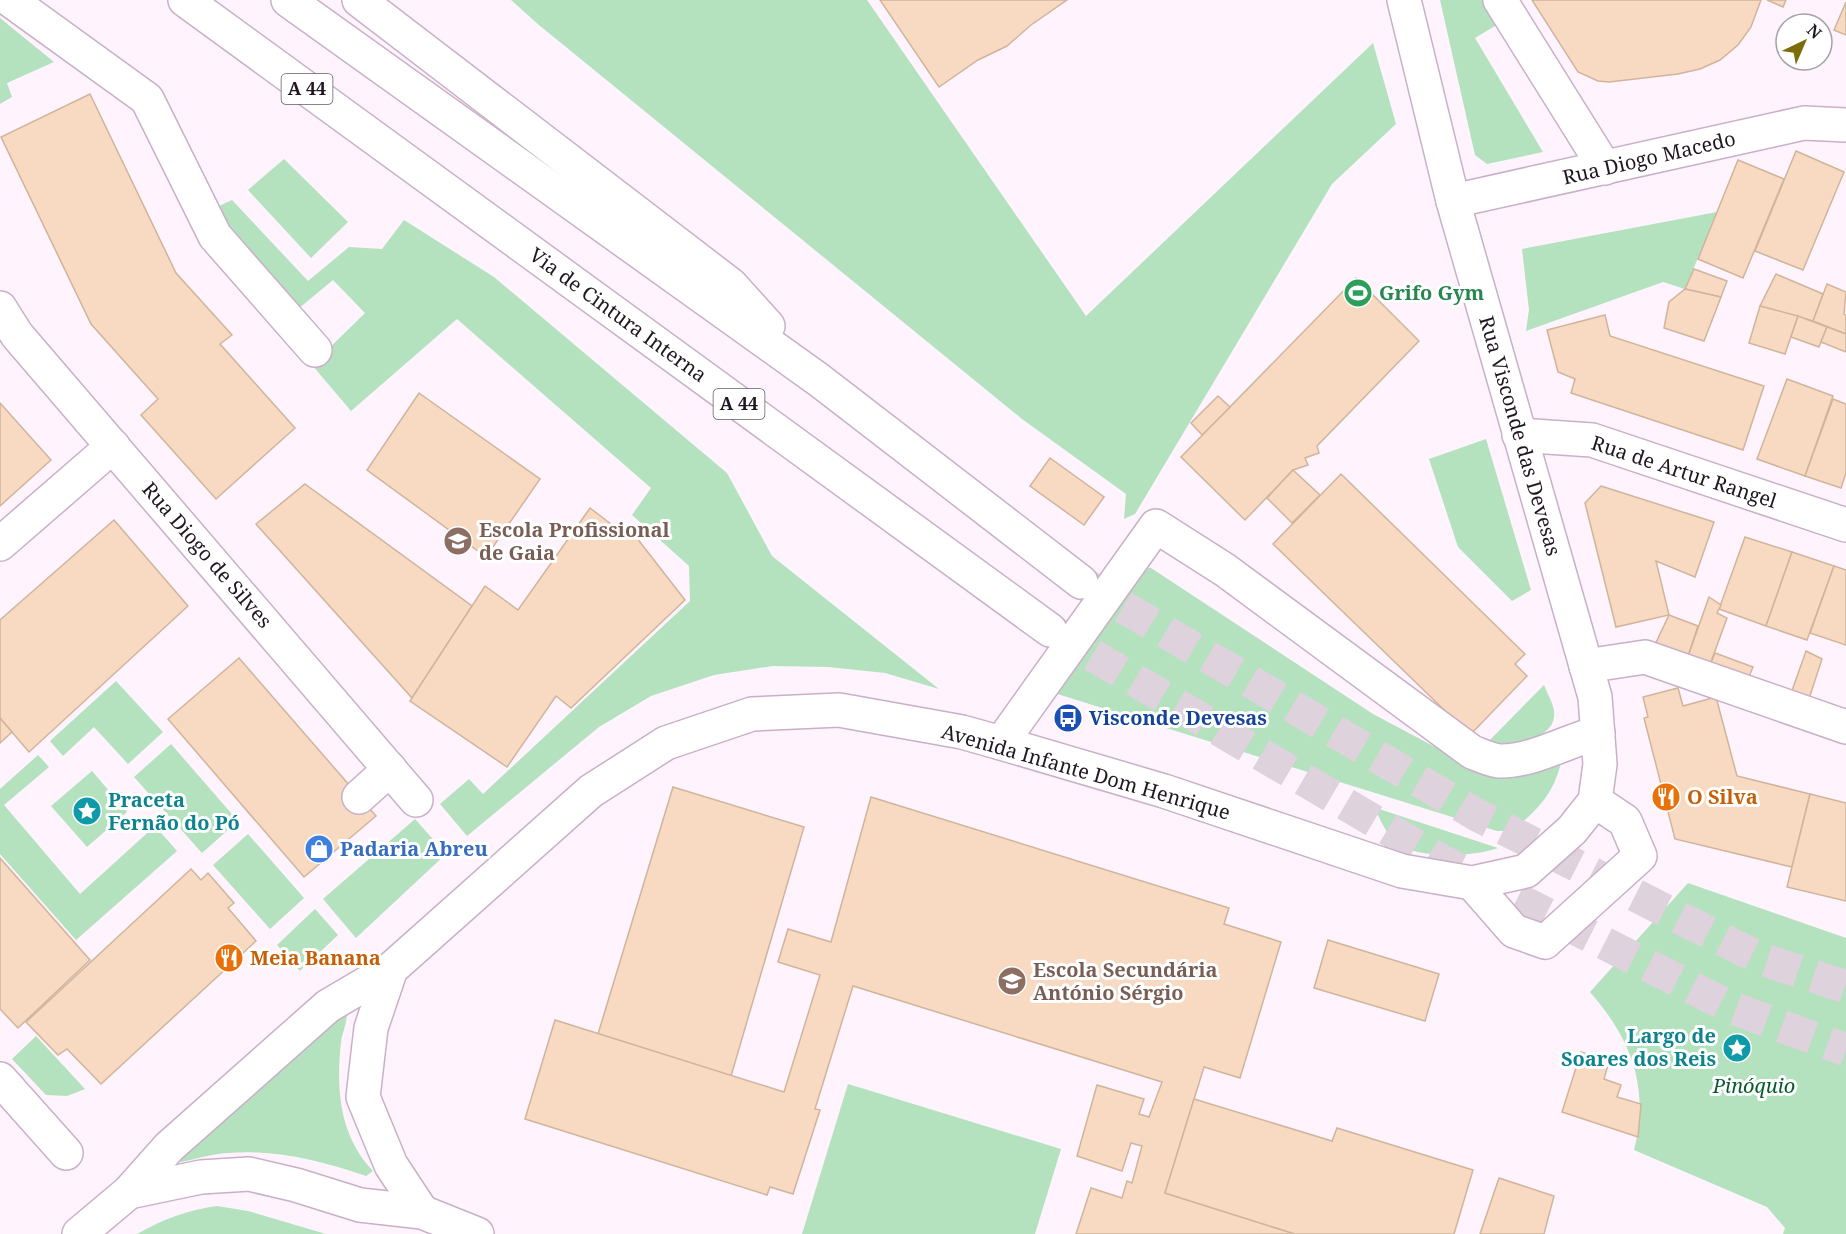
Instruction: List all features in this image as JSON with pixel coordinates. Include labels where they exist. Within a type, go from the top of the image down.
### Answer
[{"type":"main road","points":[[10,0],[147,99],[215,236],[315,350]]},
{"type":"main road","name":"Via de Cintura Interna","points":[[185,0],[1050,630]]},
{"type":"main road","points":[[288,0],[819,380],[1081,582]]},
{"type":"main road","points":[[358,0],[731,285],[819,380]]},
{"type":"main road","name":"Rua Visconde das Devesas","points":[[1404,0],[1453,201],[1586,666],[1594,697],[1598,733]]},
{"type":"main road","points":[[1500,0],[1605,168]]},
{"type":"main road","name":"Rua Diogo Macedo","points":[[1453,201],[1804,123],[1846,125]]},
{"type":"main road","name":"Rua Diogo de Silves","points":[[0,308],[17,335],[416,800]]},
{"type":"main road","name":"Rua de Artur Rangel","points":[[1519,435],[1592,440],[1846,525]]},
{"type":"main road","points":[[0,544],[113,446]]},
{"type":"main road","points":[[1001,743],[1156,526],[1225,570],[1472,752],[1497,761],[1524,759],[1570,740],[1598,733],[1600,764],[1595,801],[1625,821],[1640,856],[1545,942],[1514,931],[1472,883]]},
{"type":"main road","points":[[1586,666],[1645,657],[1846,727]]},
{"type":"main road","name":"Avenida Infante Dom Henrique","points":[[79,1234],[129,1192],[169,1147],[328,1006],[391,969],[591,791],[666,743],[752,714],[839,710],[962,732],[1164,791],[1402,871],[1472,883],[1526,871],[1572,830],[1595,801]]},
{"type":"main road","points":[[359,797],[390,769]]},
{"type":"main road","points":[[391,969],[371,1028],[363,1097],[391,1165],[422,1212]]},
{"type":"main road","points":[[0,1079],[66,1153]]},
{"type":"main road","points":[[129,1192],[201,1177],[249,1174],[296,1185],[360,1205],[422,1212],[477,1234]]},
{"type":"green space","points":[[511,0],[867,0],[1086,316],[1373,43],[1396,124],[1332,184],[1135,514],[1124,519],[1126,494],[1022,419]]},
{"type":"green space","points":[[1440,0],[1486,0],[1500,23],[1475,38],[1543,152],[1487,164],[1475,155]]},
{"type":"green space","points":[[0,18],[54,62],[7,83],[12,97],[0,104]]},
{"type":"green space","points":[[284,159],[348,222],[311,258],[248,190]]},
{"type":"green space","points":[[232,200],[308,281],[349,247],[382,249],[404,220],[494,277],[727,473],[772,556],[939,689],[885,673],[828,667],[773,666],[714,675],[651,696],[599,727],[467,836],[440,804],[469,779],[483,794],[690,601],[689,566],[632,515],[651,488],[457,319],[351,411],[312,365],[365,313],[333,280],[298,309],[231,236],[217,207]]},
{"type":"green space","points":[[1717,212],[1685,289],[1663,282],[1526,331],[1529,310],[1522,249]]},
{"type":"green space","points":[[1486,439],[1531,590],[1512,601],[1458,547],[1429,459]]},
{"type":"green space","points":[[1142,567],[1151,568],[1373,714],[1471,766],[1496,773],[1526,776],[1561,763],[1553,785],[1537,808],[1513,831],[1497,831],[1051,692]]},
{"type":"green space","points":[[116,681],[163,732],[128,764],[94,727],[63,756],[50,741]]},
{"type":"green space","points":[[1544,685],[1554,711],[1553,721],[1548,729],[1529,740],[1486,744]]},
{"type":"green space","points":[[171,744],[238,821],[202,853],[134,777]]},
{"type":"green space","points":[[38,755],[49,767],[4,805],[80,894],[155,826],[177,851],[76,940],[0,854],[0,789]]},
{"type":"green space","points":[[92,771],[127,812],[87,847],[51,806]]},
{"type":"green space","points":[[1373,807],[1498,848],[1461,855],[1417,852],[1393,840]]},
{"type":"green space","points":[[415,819],[446,854],[356,938],[323,899]]},
{"type":"green space","points":[[248,834],[304,898],[270,929],[213,865]]},
{"type":"green space","name":"Largo de Soares dos Reis","points":[[1688,883],[1846,938],[1846,1234],[1783,1234],[1785,1228],[1767,1207],[1634,1150],[1640,1105],[1633,1065],[1616,1028],[1590,992]]},
{"type":"green space","points":[[315,909],[338,935],[300,971],[277,945]]},
{"type":"green space","points":[[346,1010],[347,1018],[342,1038],[339,1077],[342,1111],[353,1142],[373,1171],[366,1176],[298,1157],[262,1153],[210,1155],[181,1162],[176,1159]]},
{"type":"green space","points":[[36,1036],[85,1089],[67,1096],[46,1095],[12,1059]]},
{"type":"green space","points":[[848,1084],[1061,1149],[1035,1234],[802,1234]]},
{"type":"green space","points":[[217,1206],[248,1211],[326,1234],[137,1234],[176,1216]]},
{"type":"building","points":[[880,0],[1067,0],[1031,25],[1007,46],[978,60],[939,87]]},
{"type":"building","points":[[1532,0],[1761,0],[1751,27],[1738,45],[1720,60],[1700,69],[1678,74],[1609,82],[1598,81],[1578,72]]},
{"type":"building","points":[[1767,0],[1786,0],[1783,7]]},
{"type":"building","points":[[1846,2],[1846,35],[1834,30]]},
{"type":"building","points":[[90,94],[176,273],[232,335],[220,344],[295,428],[216,499],[141,415],[158,399],[91,324],[1,137]]},
{"type":"building","points":[[1796,151],[1844,172],[1803,270],[1755,251]]},
{"type":"building","points":[[1738,160],[1784,179],[1743,278],[1698,259]]},
{"type":"building","points":[[1694,269],[1727,281],[1721,297],[1685,289]]},
{"type":"building","points":[[1776,274],[1823,294],[1813,321],[1760,306]]},
{"type":"building","points":[[1356,278],[1419,341],[1317,446],[1319,453],[1305,458],[1308,465],[1293,470],[1245,520],[1181,457]]},
{"type":"building","points":[[1827,284],[1846,292],[1844,314],[1846,315],[1846,334],[1813,321]]},
{"type":"building","points":[[1685,289],[1721,297],[1704,341],[1664,328],[1669,302]]},
{"type":"building","points":[[1760,306],[1798,316],[1785,354],[1749,343]]},
{"type":"building","points":[[1605,315],[1610,336],[1764,386],[1743,450],[1571,393],[1575,379],[1558,372],[1547,330]]},
{"type":"building","points":[[1798,316],[1827,327],[1819,347],[1791,337]]},
{"type":"building","points":[[1827,327],[1846,334],[1846,352],[1821,342]]},
{"type":"building","points":[[1787,379],[1833,396],[1805,476],[1757,459]]},
{"type":"building","points":[[419,393],[540,479],[486,557],[367,470]]},
{"type":"building","points":[[1218,396],[1230,407],[1202,435],[1191,423]]},
{"type":"building","points":[[1833,399],[1846,404],[1846,473],[1841,488],[1805,476]]},
{"type":"building","points":[[0,403],[51,460],[0,506]]},
{"type":"building","points":[[1050,458],[1104,497],[1084,525],[1030,486]]},
{"type":"building","points":[[1293,470],[1320,495],[1292,523],[1267,498]]},
{"type":"building","points":[[1341,474],[1525,654],[1515,664],[1527,676],[1470,735],[1273,544]]},
{"type":"building","points":[[305,484],[472,606],[412,698],[256,524]]},
{"type":"building","points":[[1601,486],[1714,522],[1695,577],[1656,561],[1669,615],[1616,627],[1585,503]]},
{"type":"building","points":[[590,508],[624,534],[629,528],[685,600],[571,708],[556,696],[507,767],[410,701],[485,586],[518,610]]},
{"type":"building","points":[[114,520],[188,606],[29,752],[0,718],[0,620]]},
{"type":"building","points":[[1745,537],[1792,552],[1766,626],[1719,609]]},
{"type":"building","points":[[1792,552],[1834,566],[1807,640],[1766,626]]},
{"type":"building","points":[[1834,566],[1846,570],[1846,645],[1810,633]]},
{"type":"building","points":[[1709,597],[1721,605],[1717,613],[1727,618],[1708,670],[1686,662]]},
{"type":"building","points":[[1669,615],[1698,626],[1686,662],[1652,651]]},
{"type":"building","points":[[1806,651],[1822,659],[1807,705],[1789,699]]},
{"type":"building","points":[[1715,653],[1753,667],[1746,684],[1708,670]]},
{"type":"building","points":[[239,658],[376,816],[304,877],[168,719]]},
{"type":"building","points":[[1678,688],[1683,706],[1716,697],[1737,776],[1810,794],[1792,867],[1675,839],[1644,718],[1648,717],[1643,697]]},
{"type":"building","points":[[0,718],[12,732],[0,743]]},
{"type":"building","points":[[673,787],[804,827],[731,1076],[598,1034]]},
{"type":"building","points":[[1810,794],[1846,803],[1846,901],[1787,887]]},
{"type":"building","points":[[871,797],[1229,908],[1224,924],[1281,942],[1240,1078],[1204,1067],[1165,1193],[1295,1234],[1076,1234],[1091,1188],[1122,1198],[1127,1181],[1132,1183],[1142,1146],[1131,1143],[1122,1171],[1077,1156],[1097,1085],[1144,1099],[1139,1114],[1149,1117],[1162,1082],[853,986],[815,1109],[820,1110],[793,1194],[770,1187],[767,1195],[525,1119],[555,1020],[784,1092],[820,975],[778,962],[788,929],[831,942]]},
{"type":"building","points":[[0,858],[90,960],[18,1028],[0,1009]]},
{"type":"building","points":[[191,869],[201,880],[208,873],[234,903],[228,908],[256,941],[101,1084],[67,1049],[58,1055],[26,1022]]},
{"type":"building","points":[[1328,940],[1439,974],[1425,1021],[1314,988]]},
{"type":"building","points":[[1581,1052],[1609,1061],[1604,1079],[1621,1085],[1617,1097],[1641,1104],[1638,1137],[1562,1112]]},
{"type":"building","points":[[1194,1099],[1332,1141],[1337,1128],[1473,1170],[1454,1234],[1295,1234],[1165,1193]]},
{"type":"building","points":[[1499,1178],[1554,1196],[1544,1234],[1480,1234]]},
{"type":"tunnel","points":[[1081,582],[1477,815],[1759,958],[1846,987]]},
{"type":"tunnel","points":[[1050,630],[1442,861],[1730,1007],[1846,1050]]},
{"type":"place","name":"Grifo Gym","points":[[1358,293]]},
{"type":"place","name":"Escola Profissional de Gaia","points":[[458,541]]},
{"type":"place","name":"Visconde Devesas","points":[[1068,718]]},
{"type":"place","name":"O Silva","points":[[1666,797]]},
{"type":"place","name":"Praceta Fernão do Pó","points":[[87,811]]},
{"type":"place","name":"Padaria Abreu","points":[[319,849]]},
{"type":"place","name":"Meia Banana","points":[[229,958]]},
{"type":"place","name":"Escola Secundária António Sérgio","points":[[1012,981]]},
{"type":"place","name":"Largo de Soares dos Reis","points":[[1737,1048]]},
{"type":"park label","name":"Pinóquio","points":[[1754,1086]]}]
